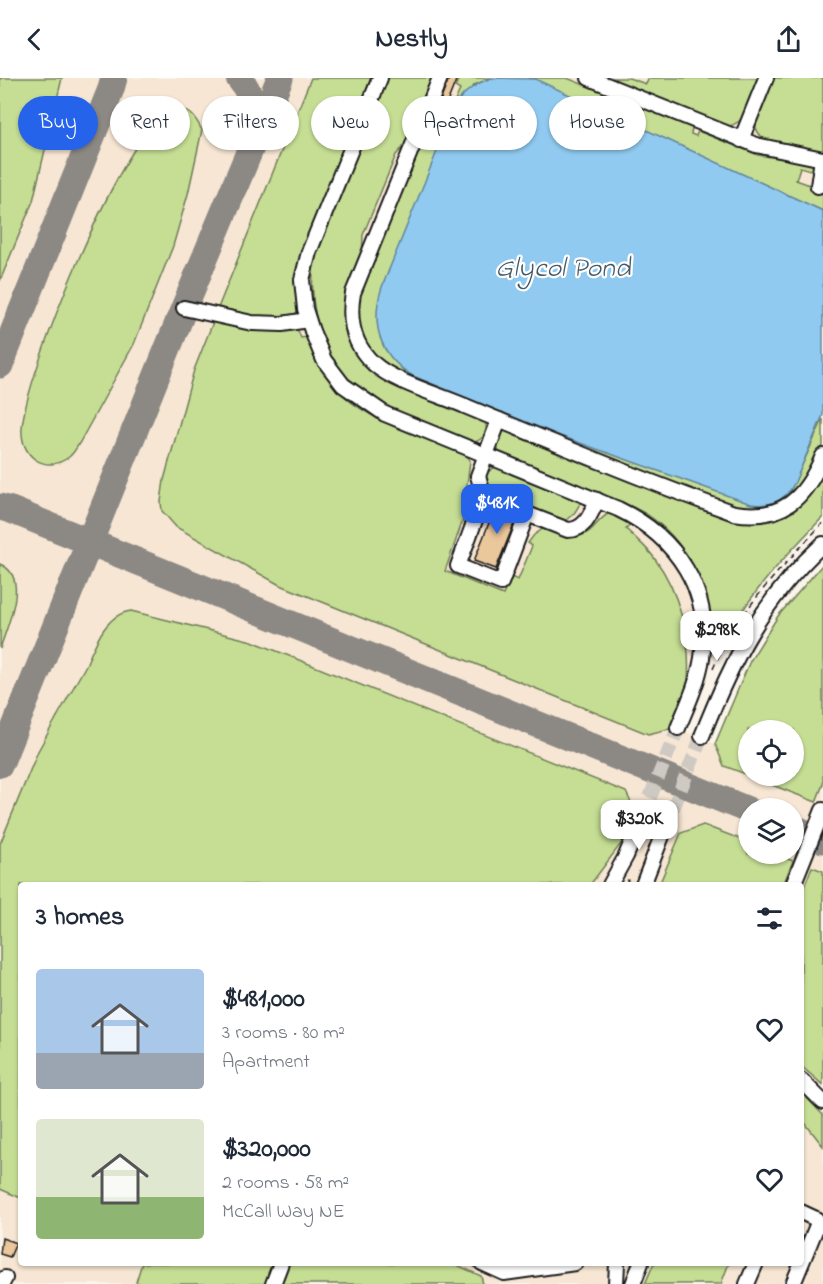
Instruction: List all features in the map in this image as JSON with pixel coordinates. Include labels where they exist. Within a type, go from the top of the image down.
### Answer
[{"type":"street","points":[[380,78],[309,252],[302,280],[308,320],[324,360],[343,385],[385,414],[597,500],[639,519],[663,538],[684,565],[697,594],[703,624],[699,673],[678,728]]},
{"type":"street","points":[[441,78],[353,293],[352,330],[361,349],[383,371],[499,420],[734,513],[753,516],[788,506],[813,479],[823,456]]},
{"type":"street","points":[[589,78],[756,146],[823,159],[818,186]]},
{"type":"street","points":[[741,140],[766,78]]},
{"type":"street","points":[[184,308],[252,323],[282,324],[308,320]]},
{"type":"street","points":[[499,420],[478,476],[484,496],[458,566],[501,583],[527,514],[568,530],[574,530],[584,524],[597,500]]},
{"type":"street","points":[[702,736],[720,691],[751,630],[767,605],[792,575],[823,544]]},
{"type":"street","points":[[794,882],[823,810]]},
{"type":"street","points":[[612,882],[623,863],[642,817]]},
{"type":"street","points":[[644,882],[665,828]]},
{"type":"street","points":[[804,1083],[823,1102]]},
{"type":"street","points":[[804,1213],[816,1219],[818,1223],[804,1257]]},
{"type":"street","points":[[273,1284],[280,1266]]},
{"type":"street","points":[[486,1266],[501,1279],[561,1266]]},
{"type":"street","points":[[616,1284],[617,1266]]},
{"type":"street","points":[[633,1284],[640,1266]]},
{"type":"street","points":[[747,1284],[755,1266]]},
{"type":"street","points":[[793,1284],[800,1266]]},
{"type":"shaded area","points":[[0,78],[782,78],[823,95],[823,473],[766,527],[684,731],[715,744],[729,707],[823,626],[823,1284],[0,1284]]},
{"type":"green space","points":[[0,78],[62,78],[58,96],[18,96],[18,150],[45,150],[33,201],[0,281]]},
{"type":"green space","points":[[311,78],[371,78],[364,96],[311,96],[311,150],[342,150],[301,254],[297,277],[300,310],[283,318],[272,318],[218,308],[282,150],[299,150],[299,108]]},
{"type":"green space","points":[[386,78],[437,78],[430,96],[402,96],[402,148],[396,155],[363,235],[362,258],[351,292],[362,357],[486,421],[484,435],[473,443],[398,413],[355,386],[338,367],[325,345],[316,318],[312,284],[316,249],[357,150],[390,150],[390,96],[379,96]]},
{"type":"green space","points":[[459,78],[491,78],[474,85],[470,96],[457,96],[460,90],[455,87]]},
{"type":"green space","points":[[529,78],[567,78],[612,96],[569,96]]},
{"type":"green space","points":[[606,78],[629,78],[646,84],[649,78],[762,78],[746,114],[735,124],[727,127]]},
{"type":"green space","points":[[770,78],[823,78],[823,152],[777,145],[767,141],[759,134],[755,125],[756,113]]},
{"type":"green space","points":[[646,110],[692,128],[691,134],[696,136],[698,131],[758,155],[812,163],[814,171],[800,167],[796,180],[810,185],[810,190],[823,193],[823,211],[646,131]]},
{"type":"green space","points":[[190,114],[196,119],[202,130],[188,194],[173,246],[134,344],[78,446],[71,455],[60,462],[43,463],[30,454],[22,438],[27,400],[57,311],[102,209],[135,150],[190,150]]},
{"type":"green space","points":[[415,150],[450,150],[380,337],[385,349],[403,370],[790,492],[823,419],[823,446],[812,473],[788,501],[758,511],[728,507],[383,366],[367,352],[357,331],[358,294]]},
{"type":"green space","points":[[213,322],[265,329],[297,328],[301,338],[307,337],[331,380],[351,402],[378,419],[466,454],[470,461],[467,484],[470,500],[445,571],[503,595],[511,577],[518,580],[532,546],[528,543],[544,528],[563,535],[582,535],[588,533],[611,512],[633,523],[626,529],[649,551],[663,572],[682,616],[687,648],[688,679],[673,728],[648,734],[278,584],[176,527],[162,511],[164,480],[194,370]]},
{"type":"green space","points":[[506,429],[726,514],[774,516],[823,465],[823,517],[771,573],[748,602],[727,635],[712,629],[699,579],[692,564],[672,536],[646,514],[624,503],[498,452],[498,438]]},
{"type":"green space","points":[[497,466],[582,500],[567,520],[558,522],[536,514],[505,500],[485,483],[486,474]]},
{"type":"green space","points":[[0,564],[9,570],[14,579],[15,590],[11,615],[0,649]]},
{"type":"green space","points":[[823,564],[823,784],[816,802],[775,786],[804,786],[804,720],[738,720],[738,771],[724,766],[715,744],[750,661],[778,616]]},
{"type":"green space","points":[[131,611],[252,641],[626,792],[637,815],[632,829],[592,882],[18,882],[18,1197],[0,1189],[0,844],[38,751],[98,639],[108,624],[122,613]]},
{"type":"green space","points":[[703,825],[738,838],[738,864],[792,864],[784,882],[660,882],[681,833]]},
{"type":"green space","points":[[812,867],[823,871],[823,1085],[804,1069],[804,887]]},
{"type":"green space","points":[[804,1095],[823,1115],[823,1146],[804,1122]]},
{"type":"green space","points":[[141,1266],[273,1266],[266,1284],[141,1284],[136,1282]]},
{"type":"green space","points":[[287,1266],[459,1266],[481,1276],[483,1284],[279,1284]]},
{"type":"green space","points":[[653,1266],[728,1266],[721,1284],[645,1284]]},
{"type":"water","name":"Glycol Pond","points":[[491,78],[535,79],[572,96],[549,96],[549,150],[646,150],[646,130],[823,211],[823,415],[795,482],[782,498],[771,503],[751,504],[563,437],[413,376],[392,359],[380,337],[378,300],[438,150],[537,150],[537,96],[462,96],[481,82]]},
{"type":"building","points":[[449,78],[457,78],[450,96],[442,96]]},
{"type":"building","points":[[498,500],[520,509],[496,569],[474,561]]},
{"type":"building","points":[[2,1238],[16,1243],[10,1257],[0,1254]]},
{"type":"taxiway","points":[[0,365],[114,78]]},
{"type":"taxiway","points":[[239,78],[250,96]]},
{"type":"taxiway","points":[[0,764],[184,308],[280,78]]},
{"type":"taxiway","points":[[0,507],[738,806]]},
{"type":"taxiway","points":[[804,832],[823,840]]},
{"type":"tunnel","points":[[642,817],[678,728]]},
{"type":"tunnel","points":[[665,828],[702,736]]}]
